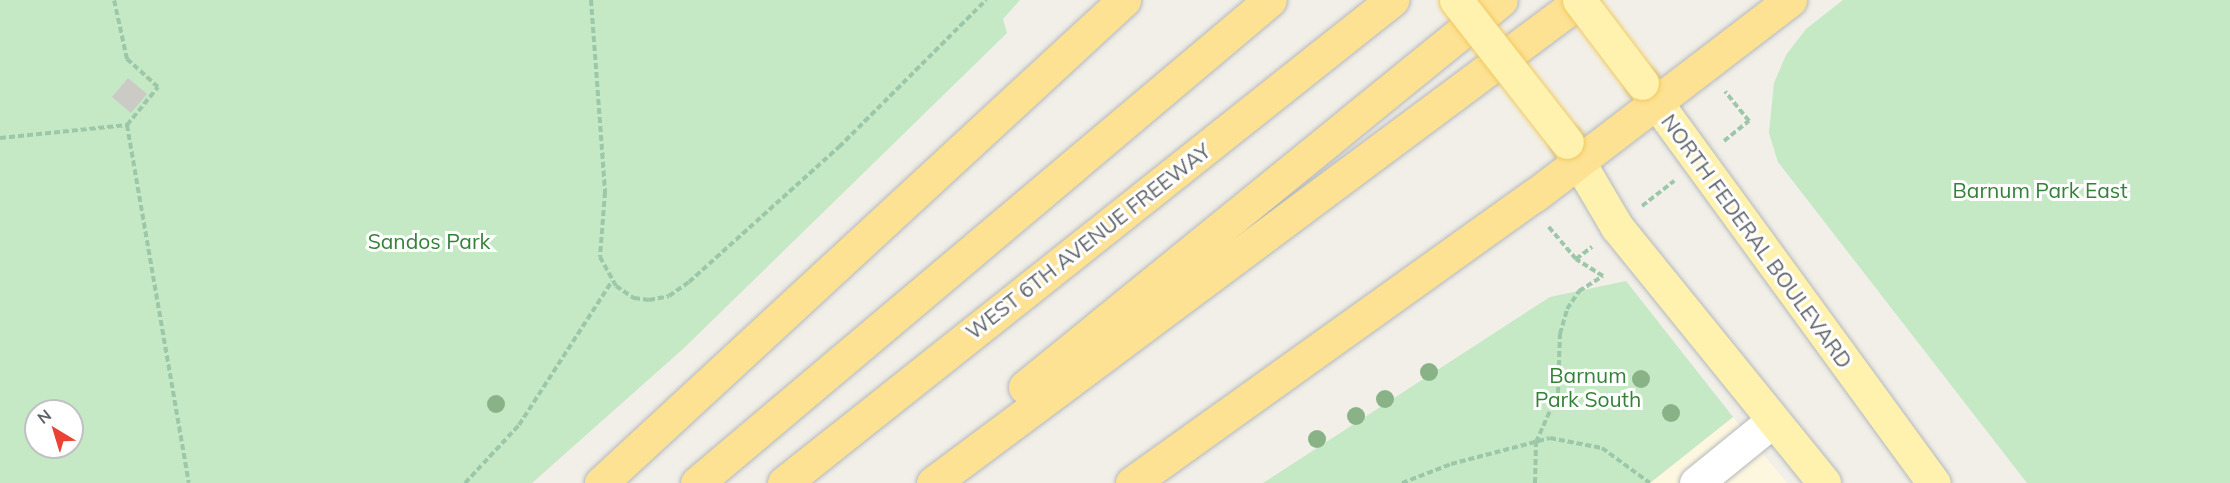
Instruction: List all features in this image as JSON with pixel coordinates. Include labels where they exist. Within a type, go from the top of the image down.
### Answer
[{"type":"highway","points":[[601,483],[1124,0]]},
{"type":"highway","points":[[698,483],[1270,0]]},
{"type":"highway","name":"WEST 6TH AVENUE FREEWAY","points":[[784,483],[1392,0]]},
{"type":"highway","points":[[907,483],[1501,0]]},
{"type":"highway","points":[[933,483],[1580,0]]},
{"type":"highway","points":[[1132,483],[1535,195],[1573,152],[1649,93],[1790,0]]},
{"type":"main road","points":[[1456,0],[1573,152],[1617,226],[1771,422],[1824,483]]},
{"type":"main road","name":"NORTH FEDERAL BOULEVARD","points":[[1580,0],[1700,160],[1934,483]]},
{"type":"lane","points":[[1696,483],[1771,422]]},
{"type":"path","points":[[0,138],[127,125],[158,87],[127,59],[114,0]]},
{"type":"path","points":[[591,0],[605,192],[600,257],[612,281],[626,295],[650,300],[669,296],[689,282],[839,147],[986,0]]},
{"type":"path","points":[[1576,259],[1749,121]]},
{"type":"path","points":[[127,125],[189,483]]},
{"type":"path","points":[[1534,483],[1536,442],[1558,393],[1560,334],[1567,309],[1579,291],[1603,276],[1576,259],[1551,232],[1535,195]]},
{"type":"path","points":[[465,483],[519,425],[612,281]]},
{"type":"path","points":[[1402,483],[1451,464],[1550,438],[1570,439],[1602,448],[1650,483]]},
{"type":"shaded area","points":[[1733,417],[1787,483],[1650,483]]},
{"type":"green space","name":"Sandos Park","points":[[0,0],[1020,0],[1003,19],[1007,33],[684,348],[532,483],[0,483]]},
{"type":"green space","name":"Barnum Park East","points":[[1843,0],[2230,0],[2230,483],[2027,483],[1778,162],[1769,133],[1774,83],[1786,55],[1806,29]]},
{"type":"green space","name":"Barnum Park South","points":[[1626,281],[1733,417],[1650,483],[1263,483],[1550,297]]},
{"type":"building","points":[[128,78],[147,94],[131,113],[112,97]]}]
